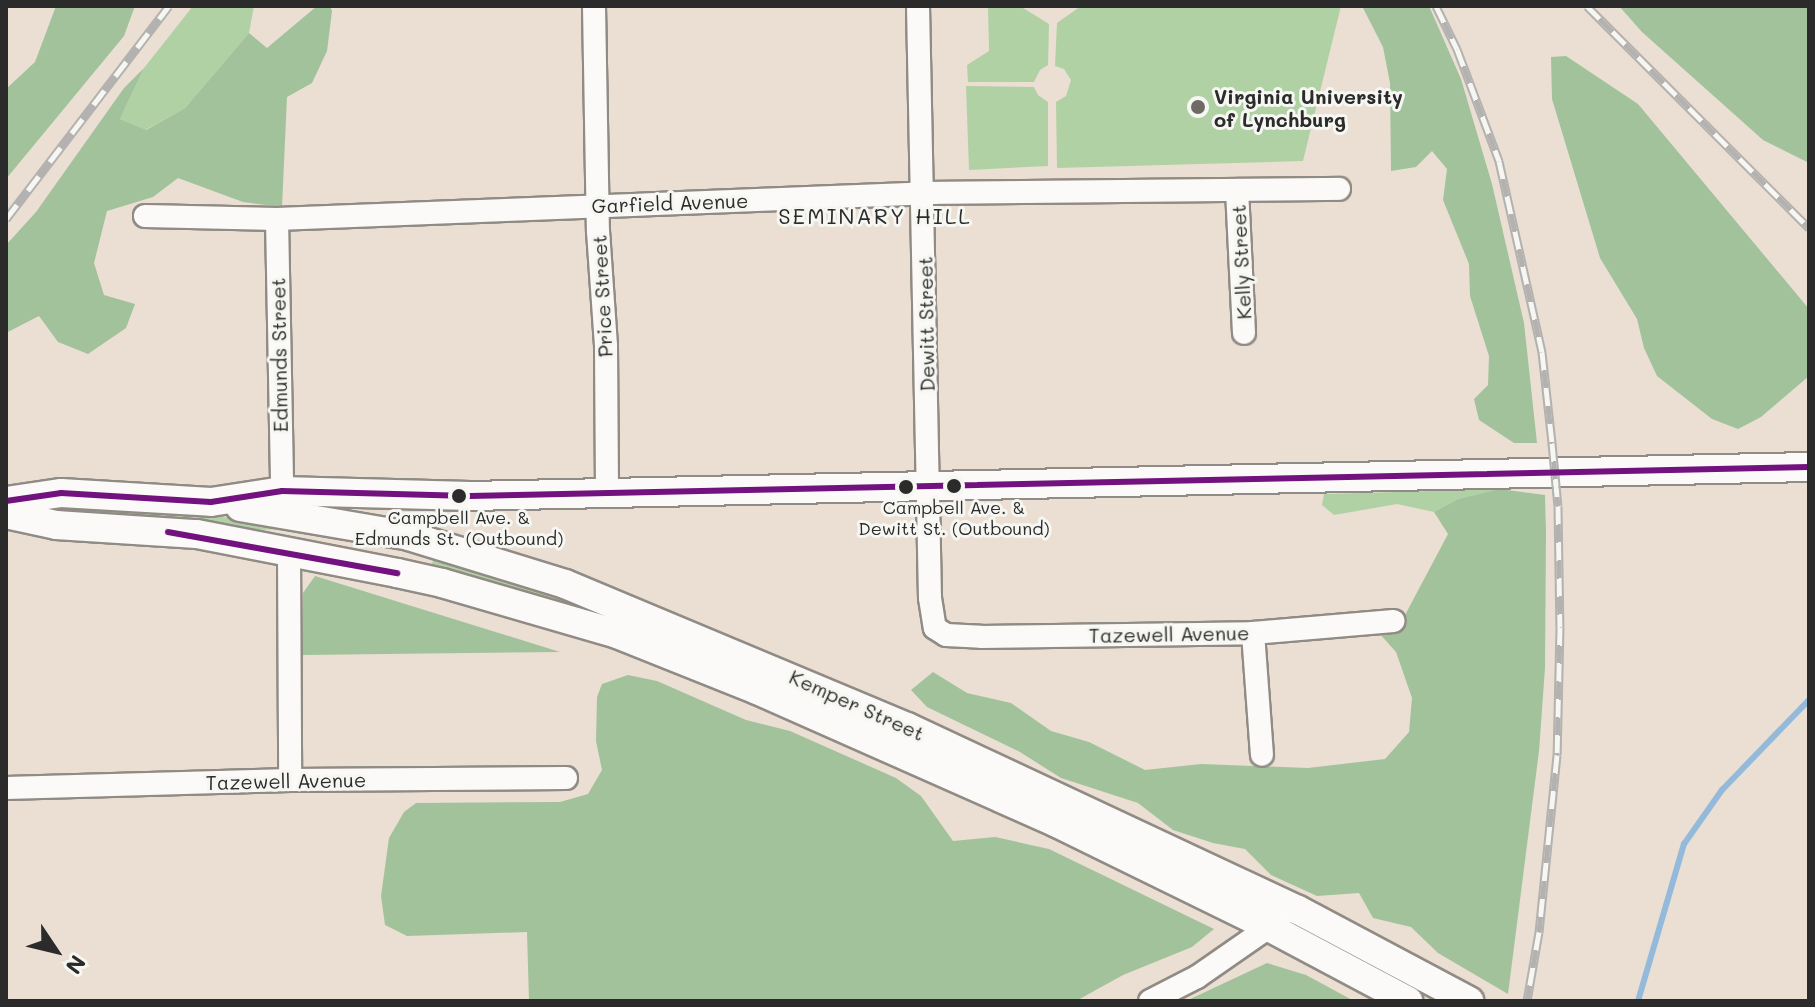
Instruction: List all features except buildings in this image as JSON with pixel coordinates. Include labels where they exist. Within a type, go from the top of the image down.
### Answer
[{"type":"main road","points":[[6,501],[61,493],[211,502],[282,491],[432,495],[1809,467]]},
{"type":"main road","points":[[397,573],[409,536],[432,495]]},
{"type":"main road","name":"Kemper Street","points":[[211,502],[409,536],[565,584],[793,677],[1298,910],[1469,1001]]},
{"type":"main road","name":"Kemper Street","points":[[6,514],[56,525],[197,534],[397,573],[617,634],[757,690],[1057,823],[1267,926],[1408,1001]]},
{"type":"street","name":"Price Street","points":[[594,6],[597,206],[606,346],[607,490]]},
{"type":"street","name":"Dewitt Street","points":[[918,6],[930,598],[935,628],[946,635]]},
{"type":"street","name":"Garfield Avenue","points":[[145,216],[277,219],[923,193],[1339,189]]},
{"type":"street","name":"Kelly Street","points":[[1237,190],[1244,333]]},
{"type":"street","name":"Edmunds Street","points":[[277,219],[282,491]]},
{"type":"street","points":[[289,552],[290,780]]},
{"type":"street","name":"Tazewell Avenue","points":[[946,635],[1253,633],[1393,621]]},
{"type":"street","points":[[1253,633],[1262,755]]},
{"type":"street","name":"Tazewell Avenue","points":[[6,788],[290,780],[566,778]]},
{"type":"street","points":[[1150,1001],[1244,947],[1267,926],[1298,910]]},
{"type":"green space","points":[[56,6],[135,6],[124,36],[6,179],[6,89],[35,62]]},
{"type":"green space","points":[[193,6],[254,6],[249,33],[185,108],[145,130],[120,119],[144,68]]},
{"type":"green space","points":[[317,6],[330,6],[332,11],[327,51],[312,83],[287,97],[282,207],[243,202],[178,178],[153,197],[107,211],[94,263],[104,295],[135,304],[126,328],[88,354],[58,342],[39,316],[6,333],[6,245],[36,212],[124,88],[144,68],[120,119],[146,130],[185,108],[249,33],[267,48]]},
{"type":"green space","points":[[988,6],[1020,6],[1049,24],[1048,65],[1040,70],[1034,82],[968,82],[967,65],[989,51]]},
{"type":"green space","points":[[1081,6],[1341,6],[1303,161],[1057,168],[1056,102],[1066,96],[1071,80],[1064,69],[1055,66],[1057,23]]},
{"type":"green space","points":[[1362,6],[1429,6],[1461,79],[1492,184],[1524,323],[1537,443],[1514,443],[1479,420],[1474,399],[1488,385],[1489,356],[1470,296],[1469,264],[1443,200],[1447,169],[1432,151],[1416,167],[1391,171],[1390,83],[1383,47]]},
{"type":"green space","points":[[1619,6],[1809,6],[1809,163],[1763,140],[1642,32]]},
{"type":"green space","points":[[1566,56],[1638,104],[1809,309],[1809,376],[1761,417],[1738,429],[1712,419],[1657,376],[1644,348],[1637,319],[1600,258],[1552,99],[1551,57]]},
{"type":"green space","points":[[966,86],[1034,87],[1038,95],[1048,102],[1048,166],[969,170]]},
{"type":"green space","points":[[1499,489],[1458,499],[1434,512],[1397,504],[1334,515],[1322,505],[1324,494]]},
{"type":"green space","points":[[1499,489],[1545,495],[1546,533],[1545,668],[1539,751],[1508,994],[1438,953],[1411,927],[1373,918],[1359,893],[1317,896],[1271,875],[1245,849],[1173,830],[1138,803],[1061,778],[1020,752],[927,707],[911,690],[933,672],[967,693],[1011,703],[1051,731],[1089,742],[1145,770],[1201,764],[1308,768],[1385,759],[1409,732],[1412,698],[1396,652],[1379,633],[1404,617],[1448,534],[1434,512],[1458,499]]},
{"type":"green space","points":[[90,506],[169,510],[283,525],[283,529],[229,531],[92,515]]},
{"type":"green space","points":[[436,557],[529,585],[665,635],[429,567]]},
{"type":"green space","points":[[315,576],[560,652],[302,655],[303,593]]},
{"type":"green space","points":[[628,675],[657,681],[746,720],[790,731],[896,778],[921,796],[953,841],[995,837],[1049,849],[1214,929],[1192,947],[1123,975],[1076,1001],[529,1001],[527,932],[407,936],[385,925],[381,896],[389,838],[404,812],[416,803],[560,802],[588,794],[602,770],[596,741],[597,697],[602,684]]},
{"type":"green space","points":[[1267,963],[1306,975],[1354,1001],[1186,1001]]},
{"type":"waterway","points":[[1638,1001],[1684,844],[1722,790],[1809,700]]},
{"type":"railway","points":[[6,219],[169,6]]},
{"type":"railway","points":[[1436,6],[1457,49],[1499,161],[1542,352],[1558,506],[1560,627],[1557,755],[1539,932],[1527,1001]]},
{"type":"railway","points":[[1587,6],[1809,228]]},
{"type":"transit line","points":[[6,501],[61,493],[211,502],[282,491],[470,496],[1809,467]]},
{"type":"transit line","points":[[168,532],[397,573]]},
{"type":"place","name":"Virginia University of Lynchburg","points":[[1198,107]]},
{"type":"place","name":"Campbell Ave. & Dewitt St. (Outbound)","points":[[954,486]]},
{"type":"place","name":"Campbell Ave. & Edmunds St. (Outbound)","points":[[459,496]]},
{"type":"district","name":"SEMINARY HILL","points":[[875,216]]}]
